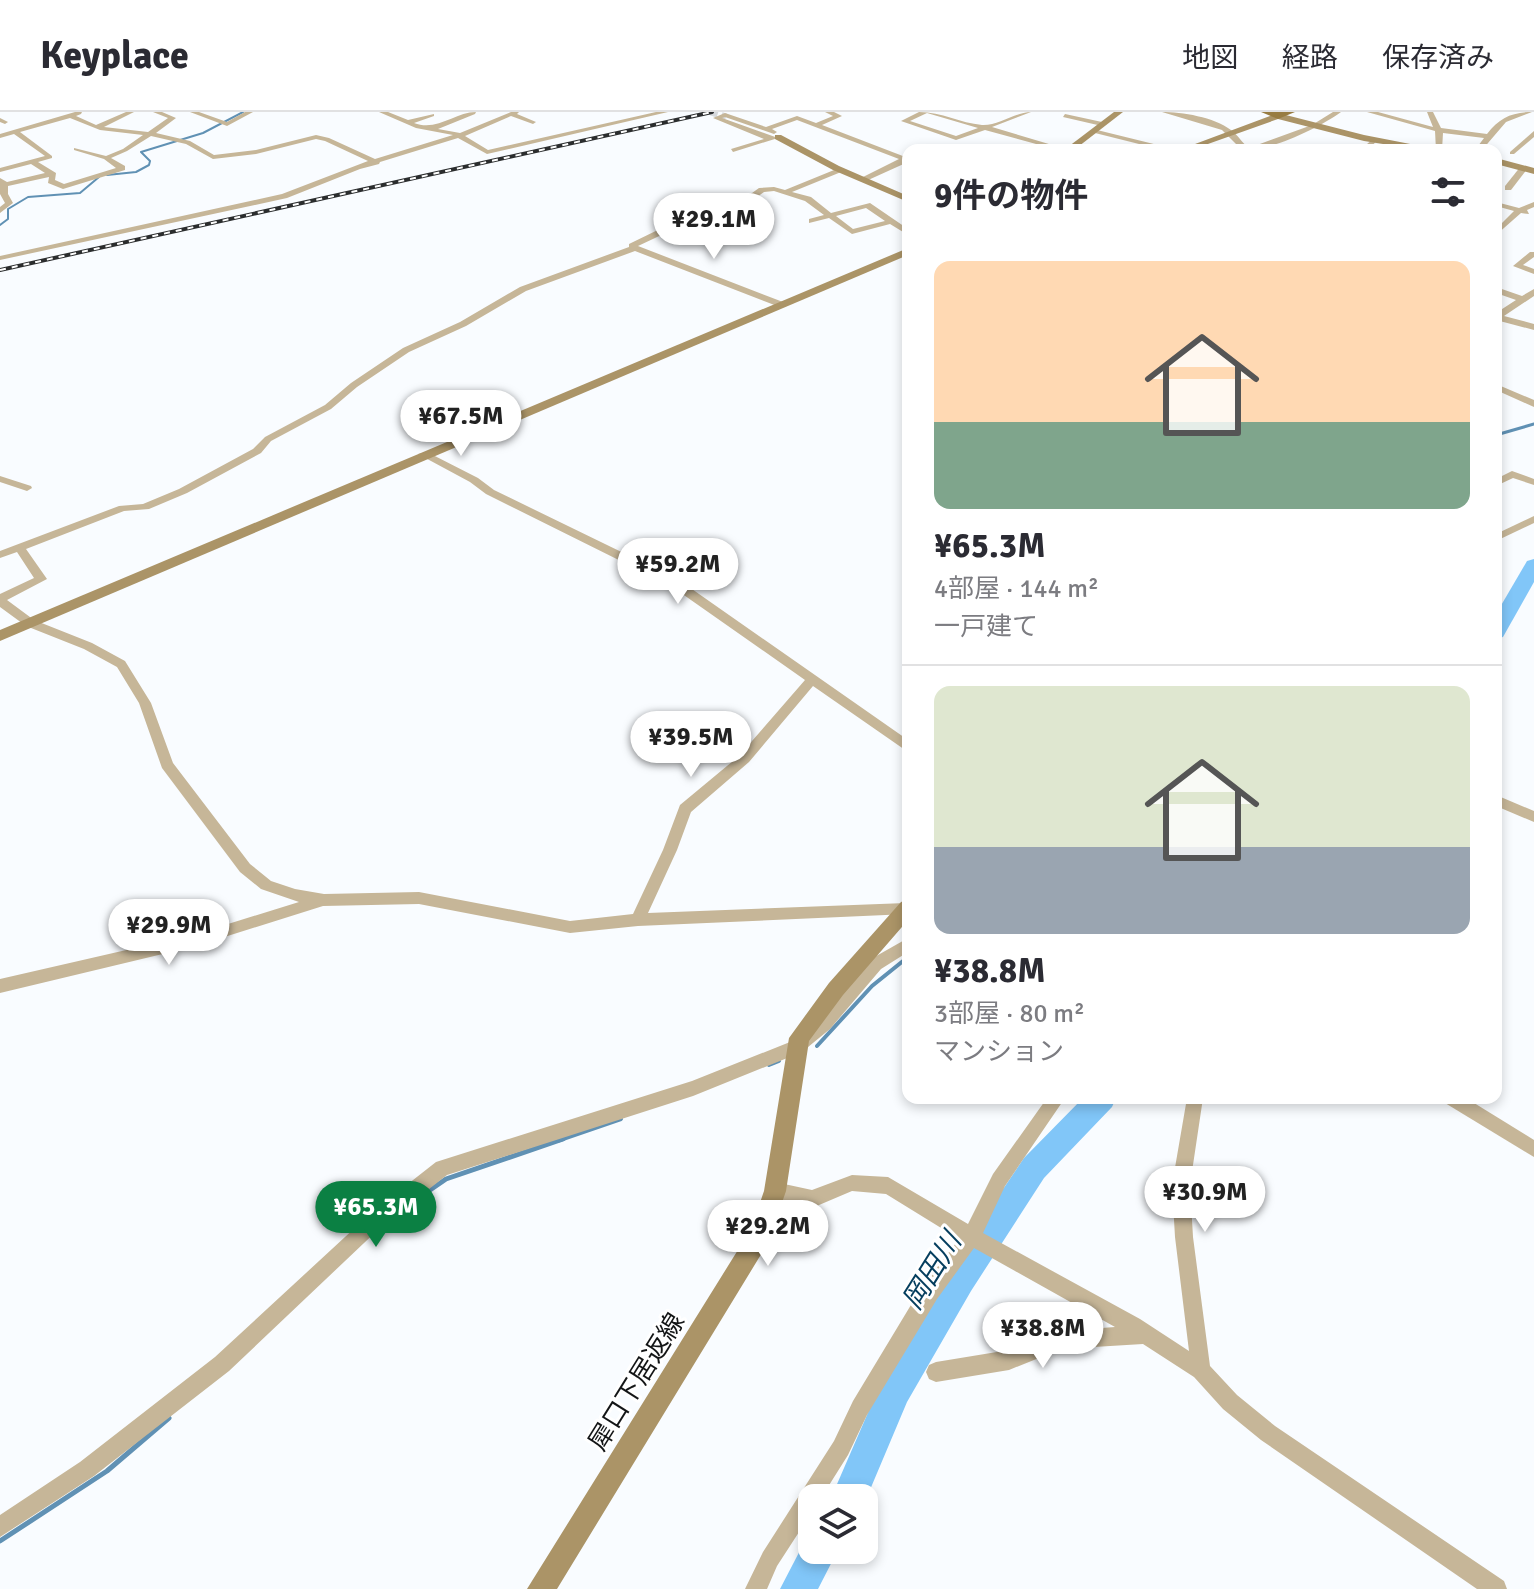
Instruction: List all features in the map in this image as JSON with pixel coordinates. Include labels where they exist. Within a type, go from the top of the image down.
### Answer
[{"type":"main road","points":[[1266,112],[1278,116],[1290,112]]},
{"type":"street","points":[[0,136],[83,112]]},
{"type":"street","points":[[97,127],[131,112]]},
{"type":"street","points":[[156,112],[173,118]]},
{"type":"street","points":[[106,158],[173,118],[192,112],[224,123],[250,112]]},
{"type":"street","points":[[386,112],[407,123],[456,134],[487,152],[665,112]]},
{"type":"street","points":[[434,128],[473,113],[470,112]]},
{"type":"street","points":[[816,125],[839,116],[828,112]]},
{"type":"street","points":[[992,112],[1014,117]]},
{"type":"street","points":[[1028,112],[987,127],[956,138],[904,121],[921,113],[987,127],[1046,144]]},
{"type":"street","points":[[1075,144],[1119,112]]},
{"type":"street","points":[[1165,112],[1230,132],[1237,144]]},
{"type":"street","points":[[1265,144],[1314,126],[1338,112]]},
{"type":"street","points":[[1374,112],[1438,130],[1488,136]]},
{"type":"street","points":[[1430,112],[1438,130],[1438,144]]},
{"type":"street","points":[[1482,144],[1506,116],[1529,112]]},
{"type":"street","points":[[0,258],[284,196],[357,167],[378,163],[456,134],[468,133],[514,113],[533,122]]},
{"type":"street","points":[[407,123],[432,115]]},
{"type":"street","points":[[725,115],[766,129],[774,138],[716,118],[725,115]]},
{"type":"street","points":[[71,116],[97,127],[182,139],[217,157],[256,152],[316,137],[327,139],[378,163]]},
{"type":"street","points":[[1065,116],[1102,124]]},
{"type":"street","points":[[1199,144],[1278,116],[1400,144]]},
{"type":"street","points":[[726,117],[902,196]]},
{"type":"street","points":[[766,129],[797,118],[902,157]]},
{"type":"street","points":[[1179,123],[1188,118]]},
{"type":"street","points":[[1093,131],[1147,144]]},
{"type":"street","points":[[0,170],[50,157],[17,133]]},
{"type":"street","points":[[1512,153],[1534,133]]},
{"type":"street","points":[[733,150],[774,138]]},
{"type":"street","points":[[1371,144],[1375,140]]},
{"type":"street","points":[[100,147],[119,153]]},
{"type":"street","points":[[51,174],[51,181],[63,187],[122,168],[106,158],[76,149]]},
{"type":"street","points":[[866,179],[902,161]]},
{"type":"street","points":[[33,162],[51,174]]},
{"type":"street","points":[[1502,162],[1530,168]]},
{"type":"street","points":[[1508,188],[1530,168]]},
{"type":"street","points":[[786,192],[842,170]]},
{"type":"street","points":[[0,211],[9,203],[3,183],[51,174]]},
{"type":"street","points":[[632,246],[669,228],[705,217],[726,215],[762,190],[786,192],[808,199],[852,232],[891,222]]},
{"type":"street","points":[[1502,221],[1534,204]]},
{"type":"street","points":[[812,221],[867,205],[902,229]]},
{"type":"street","points":[[1502,206],[1534,214]]},
{"type":"street","points":[[0,555],[123,508],[145,507],[183,491],[257,451],[268,439],[294,428],[328,407],[354,385],[406,350],[463,324],[523,289],[635,248],[780,304]]},
{"type":"street","points":[[0,636],[423,454],[902,253]]},
{"type":"street","points":[[1533,254],[1517,266],[1534,272]]},
{"type":"street","points":[[1502,292],[1522,299]]},
{"type":"street","points":[[1502,313],[1534,292]]},
{"type":"street","points":[[1502,319],[1534,327]]},
{"type":"street","points":[[1502,390],[1534,404]]},
{"type":"street","points":[[423,454],[474,480],[490,492],[675,583],[902,743]]},
{"type":"street","points":[[1502,480],[1512,474],[1534,482]]},
{"type":"street","points":[[0,479],[27,488]]},
{"type":"street","points":[[1502,535],[1534,519]]},
{"type":"street","points":[[20,548],[41,579],[0,600],[30,623],[88,646],[121,664],[145,703],[167,765],[245,868],[266,885],[295,895],[324,900],[419,898],[570,927],[638,920],[902,908]]},
{"type":"street","points":[[638,920],[685,809],[744,759],[811,681]]},
{"type":"street","points":[[1502,803],[1534,817]]},
{"type":"street","points":[[0,986],[196,940],[324,900]]},
{"type":"street","name":"犀口下居返線","points":[[541,1589],[760,1235],[775,1191],[799,1038],[836,989],[902,914]]},
{"type":"street","points":[[0,1527],[87,1469],[222,1364],[377,1219],[442,1168],[693,1088],[796,1047],[824,1024],[876,964],[902,948]]},
{"type":"street","points":[[756,1589],[770,1559],[841,1448],[860,1408],[930,1292],[972,1236],[999,1180],[1053,1104]]},
{"type":"street","points":[[1194,1104],[1181,1185],[1201,1370]]},
{"type":"street","points":[[1461,1104],[1534,1149]]},
{"type":"street","points":[[775,1191],[812,1199],[852,1183],[888,1186],[1145,1334],[1201,1370],[1230,1402],[1268,1433],[1496,1589]]},
{"type":"street","points":[[936,1372],[1009,1360],[1061,1340],[1145,1334]]},
{"type":"waterway","points":[[107,175],[136,172],[149,165],[150,161],[141,152],[203,133],[243,112]]},
{"type":"waterway","points":[[0,225],[8,219],[8,209],[28,197],[80,193],[99,177]]},
{"type":"waterway","points":[[1502,433],[1534,424]]},
{"type":"waterway","name":"岡田川","points":[[1502,621],[1534,565]]},
{"type":"waterway","points":[[817,1046],[872,986],[902,962]]},
{"type":"waterway","points":[[769,1065],[779,1061]]},
{"type":"waterway","name":"岡田川","points":[[855,1484],[895,1390],[960,1280],[1034,1168],[1096,1104]]},
{"type":"waterway","points":[[557,1141],[621,1119]]},
{"type":"waterway","points":[[408,1205],[446,1179],[563,1139]]},
{"type":"waterway","points":[[0,1541],[107,1471],[169,1418]]},
{"type":"waterway","name":"岡田川","points":[[798,1589],[812,1564]]},
{"type":"tunnel","points":[[711,112],[726,117]]},
{"type":"railway","points":[[0,270],[712,112]]}]
